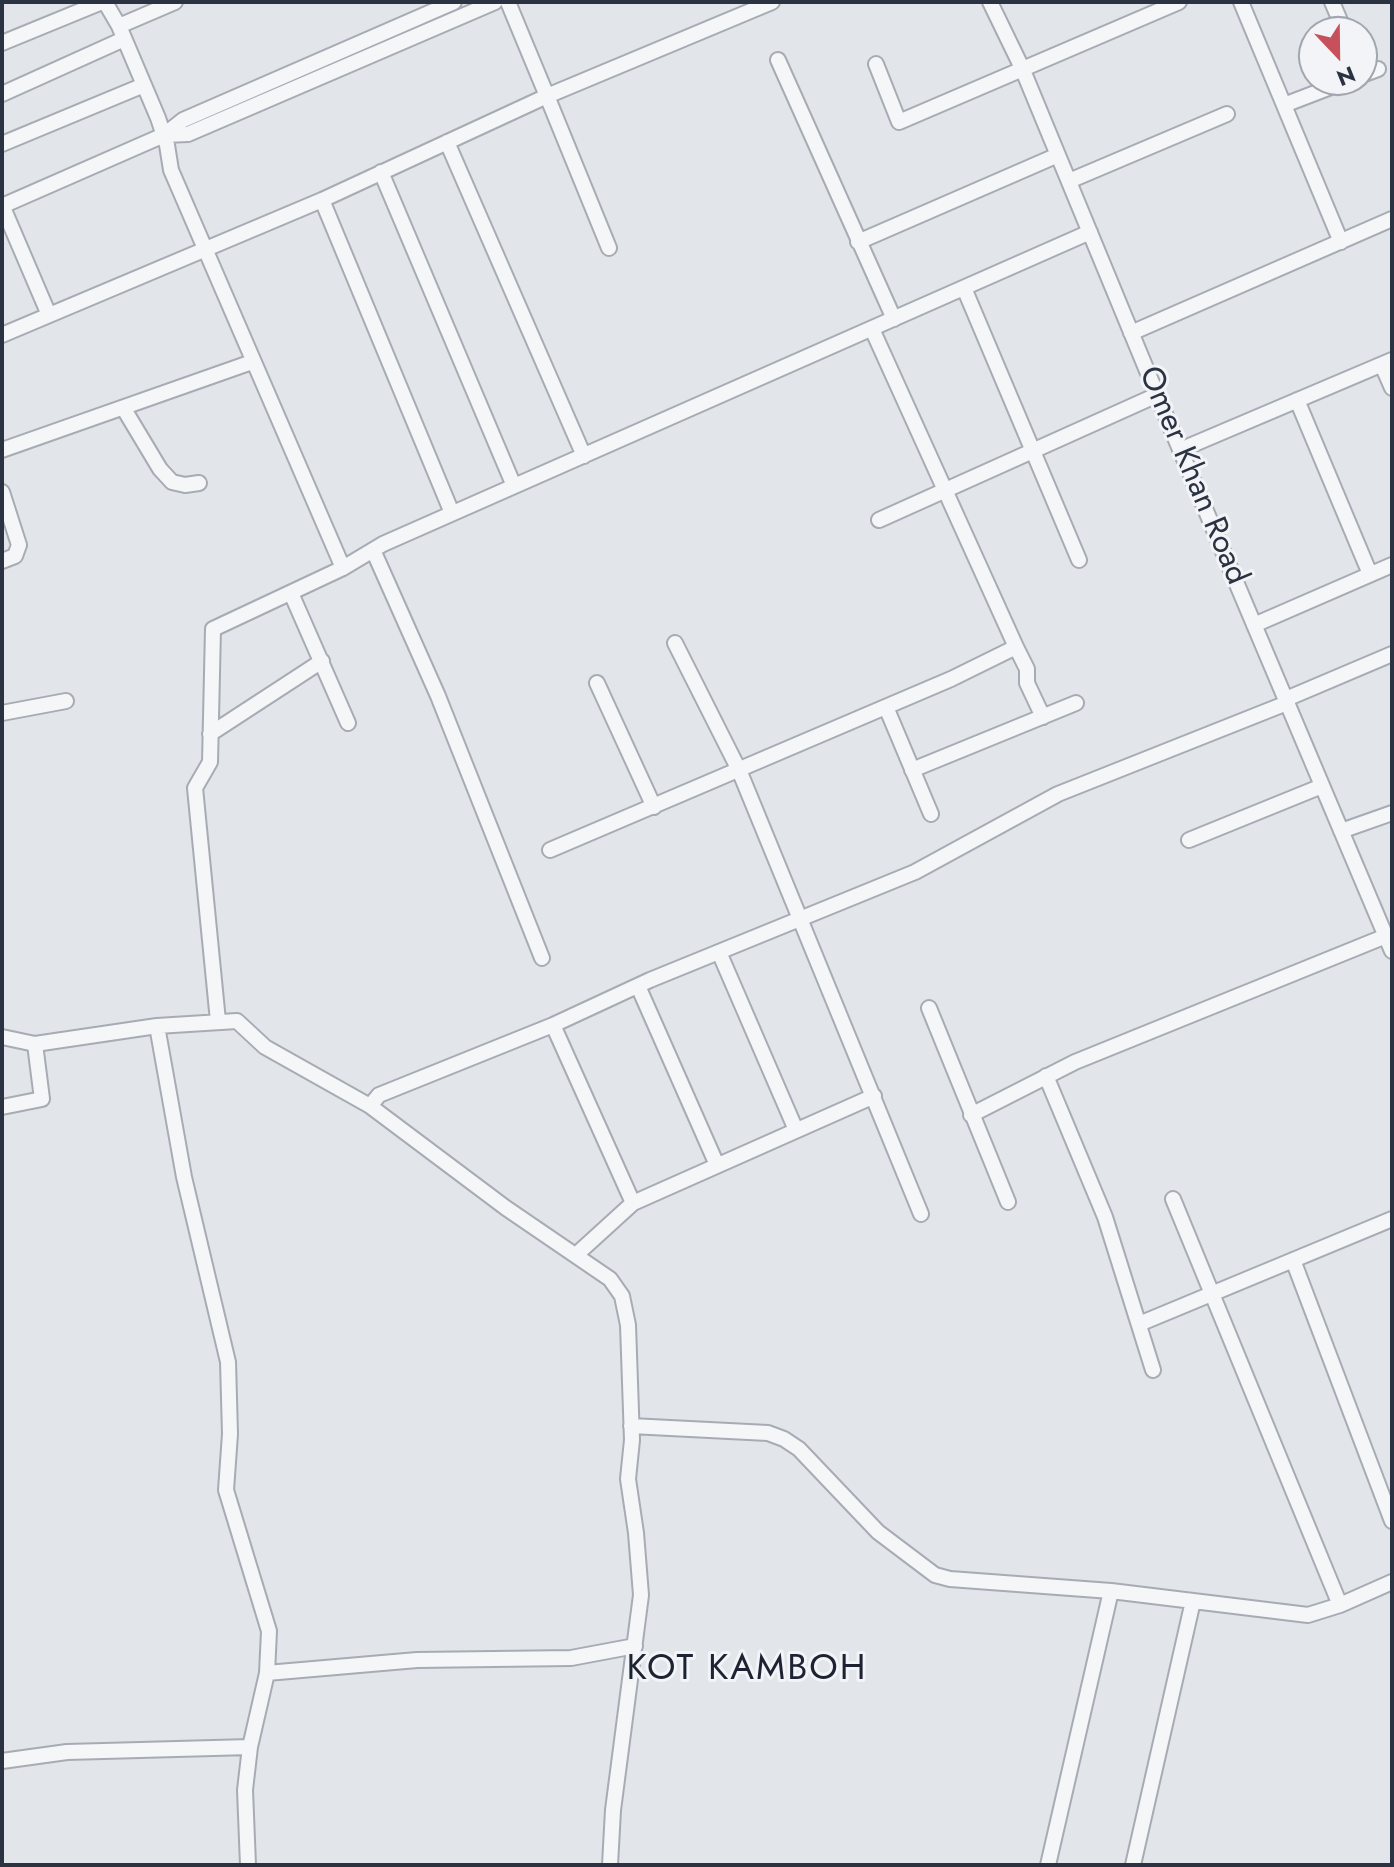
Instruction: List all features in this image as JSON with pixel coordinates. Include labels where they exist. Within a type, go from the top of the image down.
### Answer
[{"type":"street","points":[[2,43],[104,2],[122,33],[144,85],[164,135],[171,170],[343,568]]},
{"type":"street","points":[[2,94],[122,33],[175,2]]},
{"type":"street","points":[[49,315],[2,206],[164,135],[183,120],[454,2]]},
{"type":"street","points":[[164,135],[188,134],[495,2]]},
{"type":"street","points":[[508,2],[609,248]]},
{"type":"street","points":[[2,335],[322,200],[547,96],[772,2]]},
{"type":"street","name":"Omer Khan Road","points":[[990,2],[1022,68],[1392,951]]},
{"type":"street","points":[[876,64],[899,122],[1179,2]]},
{"type":"street","points":[[1241,2],[1341,242]]},
{"type":"street","points":[[778,60],[894,319]]},
{"type":"street","points":[[2,144],[144,85]]},
{"type":"street","points":[[1284,105],[1307,96]]},
{"type":"street","points":[[1069,181],[1227,114]]},
{"type":"street","points":[[447,142],[584,456]]},
{"type":"street","points":[[858,242],[1058,155]]},
{"type":"street","points":[[381,172],[514,486]]},
{"type":"street","points":[[322,200],[452,513]]},
{"type":"street","points":[[1131,333],[1392,219]]},
{"type":"street","points":[[218,1021],[195,788],[210,762],[213,629],[452,513],[1090,232]]},
{"type":"street","points":[[964,288],[1079,560]]},
{"type":"street","points":[[872,329],[1027,669],[1027,683],[1043,717]]},
{"type":"street","points":[[2,450],[252,362]]},
{"type":"street","points":[[1180,450],[1387,362],[1392,388]]},
{"type":"street","points":[[879,520],[1157,395]]},
{"type":"street","points":[[1297,400],[1370,574]]},
{"type":"street","points":[[124,409],[160,469],[172,482],[185,485],[199,483]]},
{"type":"street","points":[[2,492],[19,551],[2,561]]},
{"type":"street","points":[[373,550],[438,696],[542,958]]},
{"type":"street","points":[[1254,625],[1392,565]]},
{"type":"street","points":[[291,593],[348,723]]},
{"type":"street","points":[[675,643],[739,770],[921,1214]]},
{"type":"street","points":[[550,850],[951,679],[1016,647]]},
{"type":"street","points":[[370,1106],[379,1095],[915,872],[1058,794],[1392,654]]},
{"type":"street","points":[[210,734],[322,661]]},
{"type":"street","points":[[597,683],[654,807]]},
{"type":"street","points":[[2,713],[66,701]]},
{"type":"street","points":[[912,770],[1076,703]]},
{"type":"street","points":[[886,707],[931,814]]},
{"type":"street","points":[[1189,840],[1322,786]]},
{"type":"street","points":[[1341,831],[1392,813]]},
{"type":"street","points":[[971,1115],[1046,1076],[1386,936]]},
{"type":"street","points":[[719,952],[796,1130]]},
{"type":"street","points":[[638,986],[717,1165]]},
{"type":"street","points":[[929,1008],[1008,1202]]},
{"type":"street","points":[[2,1037],[35,1044],[157,1026],[237,1021],[265,1047],[370,1106],[506,1208],[610,1279],[622,1296],[628,1325],[631,1426],[628,1479],[641,1595],[613,1810],[610,1865]]},
{"type":"street","points":[[553,1025],[633,1203]]},
{"type":"street","points":[[157,1026],[184,1177],[228,1362],[230,1434],[226,1490],[269,1631],[267,1673],[250,1747],[245,1790],[248,1865]]},
{"type":"street","points":[[2,1107],[42,1099],[35,1044]]},
{"type":"street","points":[[1046,1076],[1105,1217],[1153,1370]]},
{"type":"street","points":[[577,1254],[633,1203],[874,1096]]},
{"type":"street","points":[[1173,1199],[1340,1605]]},
{"type":"street","points":[[1139,1324],[1392,1219]]},
{"type":"street","points":[[1293,1260],[1392,1521]]},
{"type":"street","points":[[631,1426],[768,1433],[784,1439],[799,1449],[878,1532],[935,1575],[950,1579],[1111,1591],[1308,1615],[1392,1582]]},
{"type":"street","points":[[1048,1865],[1111,1591]]},
{"type":"street","points":[[1133,1865],[1193,1601]]},
{"type":"street","points":[[267,1673],[417,1660],[571,1658],[635,1646]]},
{"type":"street","points":[[2,1761],[67,1752],[250,1747]]},
{"type":"district","name":"KOT KAMBOH","points":[[747,1670]]}]
